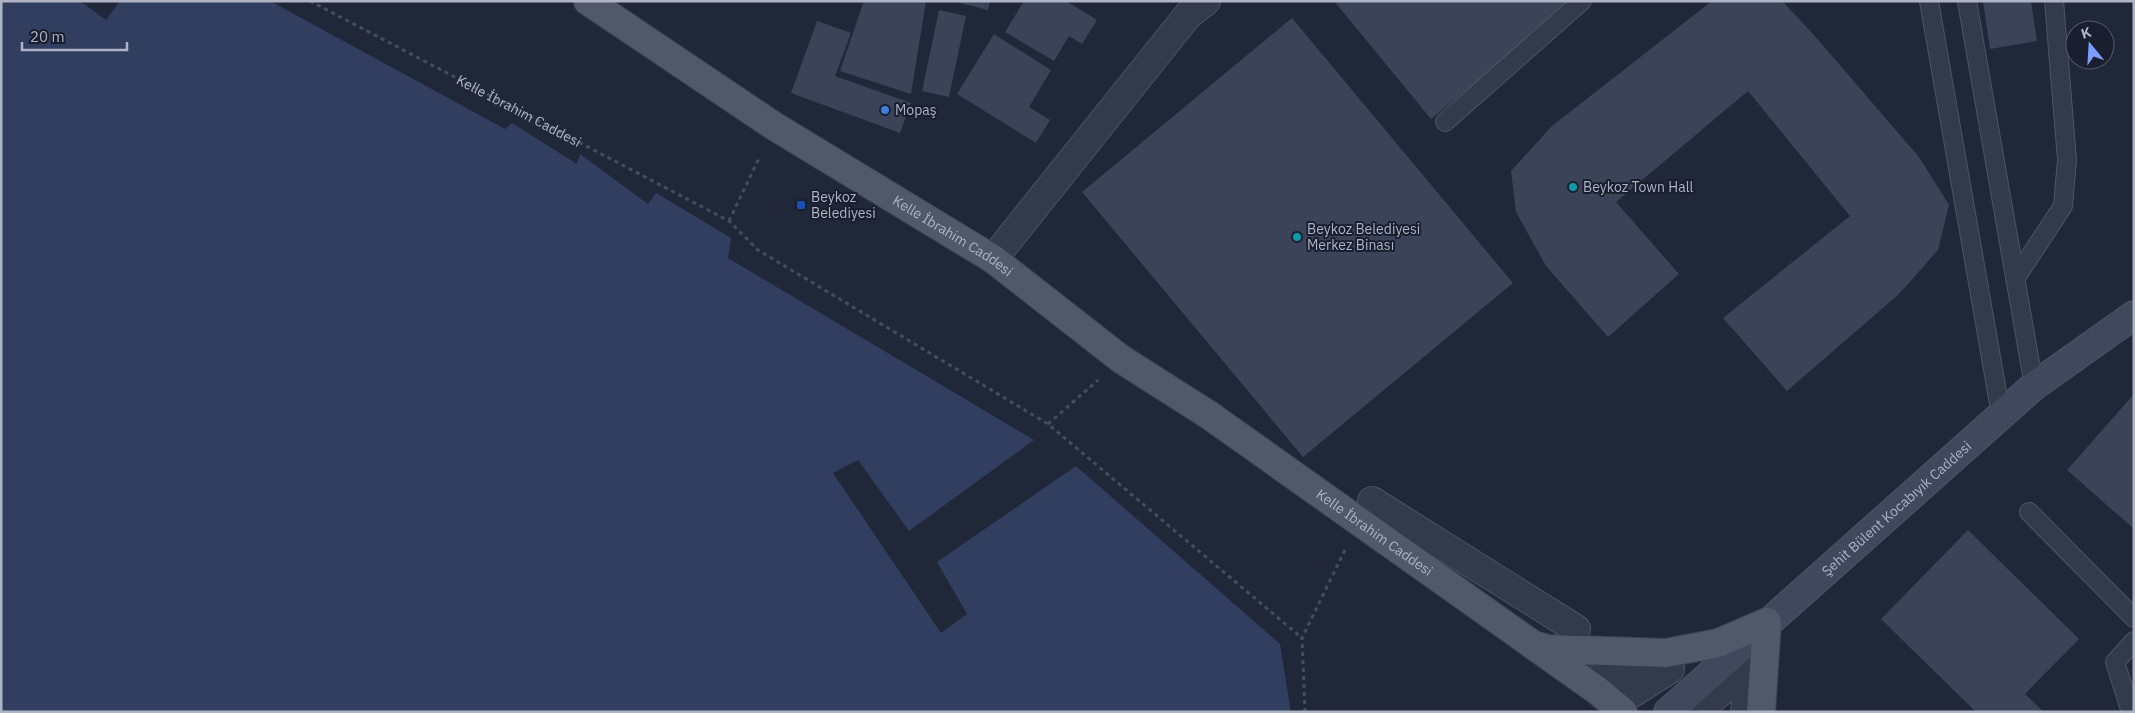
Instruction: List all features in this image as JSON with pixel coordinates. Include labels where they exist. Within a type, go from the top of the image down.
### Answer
[{"type":"main road","name":"Kelle İbrahim Caddesi","points":[[588,1],[774,126],[993,259],[1121,359],[1366,511],[1536,646],[1598,691],[1622,712]]},
{"type":"main road","points":[[1536,646],[1548,649],[1666,653],[1718,643],[1766,622],[1761,712]]},
{"type":"street","points":[[993,259],[1188,15],[1206,1]]},
{"type":"street","name":"Şehit Bülent Kocabıyık Caddesi","points":[[1668,712],[1766,622],[2034,386],[2134,315]]},
{"type":"street","name":"Kelle İbrahim Caddesi","points":[[1366,511],[1576,629]]},
{"type":"street","points":[[1696,712],[1750,668],[1745,712]]},
{"type":"lane","points":[[1445,122],[1582,1]]},
{"type":"lane","points":[[1930,1],[2001,415]]},
{"type":"lane","points":[[1967,1],[2034,386]]},
{"type":"lane","points":[[2015,279],[2063,206],[2067,160],[2054,1]]},
{"type":"lane","points":[[2029,512],[2134,618]]},
{"type":"lane","points":[[2130,712],[2115,662],[2134,641]]},
{"type":"path","name":"Kelle İbrahim Caddesi","points":[[310,1],[729,220],[758,250],[1048,424],[1302,638]]},
{"type":"path","points":[[729,220],[774,126]]},
{"type":"path","points":[[1048,424],[1121,359]]},
{"type":"path","points":[[1305,712],[1302,638],[1366,511]]},
{"type":"water","points":[[1,1],[80,1],[106,20],[120,1],[270,1],[505,129],[512,123],[577,164],[580,154],[648,204],[656,193],[731,238],[728,258],[1034,440],[909,531],[858,460],[833,473],[941,633],[967,614],[937,562],[1076,466],[1280,644],[1291,712],[1,712]]},
{"type":"building","points":[[864,1],[926,1],[911,94],[840,71]]},
{"type":"building","points":[[952,1],[990,1],[988,10]]},
{"type":"building","points":[[1024,1],[1066,1],[1097,20],[1082,44],[1069,36],[1054,61],[1005,32]]},
{"type":"building","points":[[1334,1],[1575,1],[1431,119]]},
{"type":"building","name":"Beykoz Town Hall","points":[[1712,1],[1783,2],[1814,35],[1919,157],[1949,205],[1938,250],[1899,294],[1787,391],[1723,318],[1850,216],[1748,91],[1616,202],[1679,274],[1608,337],[1546,266],[1516,212],[1511,171],[1552,126]]},
{"type":"building","points":[[1983,1],[2031,1],[2037,41],[1990,49]]},
{"type":"building","points":[[939,10],[966,16],[949,97],[922,91]]},
{"type":"building","name":"Beykoz Belediyesi Merkez Binası","points":[[1292,18],[1513,283],[1303,457],[1082,192]]},
{"type":"building","points":[[817,21],[851,33],[835,76],[911,103],[900,133],[791,93]]},
{"type":"building","points":[[994,34],[1051,70],[1029,107],[1050,120],[1036,143],[957,94]]},
{"type":"building","points":[[2134,394],[2134,529],[2067,470]]},
{"type":"building","points":[[1968,530],[2079,639],[2025,694],[2044,712],[1976,712],[1881,619]]},
{"type":"place","name":"Mopaş","points":[[885,110]]},
{"type":"place","name":"Beykoz Town Hall","points":[[1573,187]]},
{"type":"place","name":"Beykoz Belediyesi","points":[[801,205]]},
{"type":"place","name":"Beykoz Belediyesi Merkez Binası","points":[[1297,237]]}]
